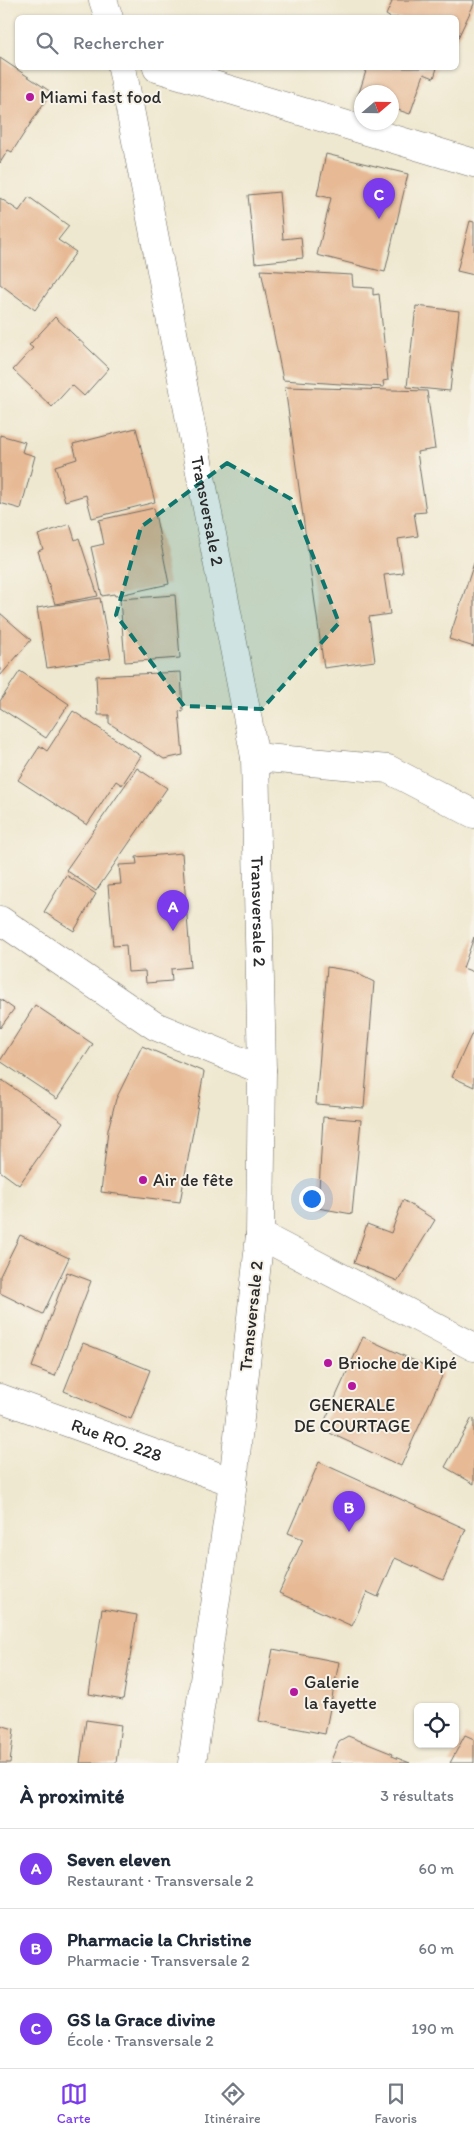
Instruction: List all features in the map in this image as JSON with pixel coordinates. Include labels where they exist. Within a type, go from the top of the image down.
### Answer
[{"type":"main road","points":[[103,0],[107,15]]},
{"type":"main road","name":"Transversale 2","points":[[122,70],[254,757],[262,1070],[260,1235],[233,1482],[192,1763]]},
{"type":"main road","points":[[164,70],[474,163]]},
{"type":"main road","points":[[254,757],[388,769],[474,814]]},
{"type":"main road","points":[[0,920],[155,1026],[262,1070]]},
{"type":"main road","points":[[260,1235],[474,1347]]},
{"type":"main road","name":"Rue RO. 228","points":[[0,1398],[233,1482]]},
{"type":"highlighted area","points":[[227,463],[291,499],[339,623],[262,709],[184,706],[116,615],[141,527]]},
{"type":"building","points":[[388,0],[474,0],[474,4],[459,36],[459,15],[386,15],[392,2]]},
{"type":"building","points":[[0,58],[15,68],[15,70],[18,70],[51,92],[12,152],[8,150],[0,163]]},
{"type":"building","points":[[366,70],[436,70],[434,78],[424,74],[410,114],[399,110],[399,85],[362,85]]},
{"type":"building","points":[[326,154],[408,174],[385,272],[317,255],[331,198],[317,195]]},
{"type":"building","points":[[279,192],[283,239],[301,237],[303,258],[255,263],[248,195]]},
{"type":"building","points":[[29,197],[69,226],[58,240],[76,252],[35,310],[0,284],[0,198],[19,211]]},
{"type":"building","points":[[470,221],[474,222],[474,275],[457,271]]},
{"type":"building","points":[[261,270],[352,275],[353,287],[373,288],[373,295],[379,294],[388,380],[383,381],[384,387],[283,380]]},
{"type":"building","points":[[416,306],[459,311],[450,391],[407,387]]},
{"type":"building","points":[[55,317],[109,368],[84,396],[72,385],[52,407],[13,370],[33,348],[29,345]]},
{"type":"building","points":[[285,387],[427,391],[435,449],[417,452],[426,512],[414,513],[418,536],[398,539],[403,573],[384,575],[390,614],[369,617],[375,661],[324,668]]},
{"type":"building","points":[[136,428],[155,502],[92,518],[86,495],[65,501],[55,466],[77,459],[73,444]]},
{"type":"building","points":[[0,435],[25,442],[22,452],[35,456],[21,509],[0,503]]},
{"type":"building","points":[[154,508],[169,584],[115,596],[114,594],[102,596],[91,547],[104,544],[99,520]]},
{"type":"building","points":[[70,524],[75,540],[79,538],[98,596],[55,604],[38,551],[43,549],[38,535]]},
{"type":"building","points":[[474,563],[474,647],[449,639]]},
{"type":"building","points":[[175,595],[180,658],[125,662],[120,599]]},
{"type":"building","points":[[100,598],[111,658],[47,668],[37,608]]},
{"type":"building","points":[[0,613],[31,640],[0,676]]},
{"type":"building","points":[[20,671],[69,704],[46,738],[0,708],[0,701]]},
{"type":"building","points":[[181,672],[183,712],[179,711],[183,755],[164,759],[109,723],[109,715],[98,715],[96,676]]},
{"type":"building","points":[[73,711],[141,756],[122,785],[116,781],[87,825],[18,780],[40,746],[47,751]]},
{"type":"building","points":[[137,768],[167,788],[96,891],[66,870]]},
{"type":"building","points":[[182,853],[191,967],[171,969],[172,981],[146,983],[145,971],[128,972],[126,945],[113,946],[108,885],[121,884],[119,865],[137,864],[136,857]]},
{"type":"building","points":[[66,875],[96,894],[74,931],[44,912]]},
{"type":"building","points":[[474,937],[474,972],[463,968]]},
{"type":"building","points":[[327,967],[352,971],[374,982],[364,1108],[316,1104]]},
{"type":"building","points":[[0,999],[14,1009],[0,1028]]},
{"type":"building","points":[[35,1005],[93,1044],[57,1099],[0,1061]]},
{"type":"building","points":[[474,1029],[474,1087],[452,1077]]},
{"type":"building","points":[[142,1046],[204,1072],[180,1202],[101,1192],[108,1130],[116,1099]]},
{"type":"building","points":[[2,1080],[63,1122],[19,1185],[0,1171],[0,1084]]},
{"type":"building","points":[[323,1117],[361,1120],[352,1214],[318,1208]]},
{"type":"building","points":[[403,1200],[435,1220],[398,1281],[354,1263],[367,1224],[391,1233]]},
{"type":"building","points":[[20,1235],[69,1258],[43,1314],[0,1293],[0,1276]]},
{"type":"building","points":[[67,1272],[91,1281],[55,1376],[32,1367]]},
{"type":"building","points":[[363,1337],[443,1374],[401,1466],[321,1429]]},
{"type":"building","points":[[83,1343],[150,1370],[131,1419],[64,1391]]},
{"type":"building","points":[[472,1418],[474,1419],[474,1484],[445,1467]]},
{"type":"building","points":[[319,1462],[466,1529],[443,1580],[395,1558],[378,1597],[367,1592],[352,1626],[279,1593],[303,1539],[288,1533]]},
{"type":"building","points":[[102,1609],[137,1615],[123,1700],[89,1694]]},
{"type":"building","points":[[273,1649],[339,1662],[325,1734],[259,1721]]},
{"type":"building","points":[[86,1720],[121,1725],[116,1763],[80,1763]]},
{"type":"building","points":[[0,1725],[14,1729],[10,1763],[0,1763]]},
{"type":"building","points":[[465,1735],[474,1739],[474,1763],[450,1763]]},
{"type":"building","points":[[348,1736],[410,1763],[330,1763],[339,1741]]},
{"type":"place","name":"Miami fast food","points":[[30,97]]},
{"type":"place","name":"GS la Grace divine","points":[[379,219]]},
{"type":"place","name":"Seven eleven","points":[[173,931]]},
{"type":"place","name":"Air de fête","points":[[143,1180]]},
{"type":"place","name":"Brioche de Kipé","points":[[328,1363]]},
{"type":"place","name":"GENERALE DE COURTAGE","points":[[352,1386]]},
{"type":"place","name":"Pharmacie la Christine","points":[[349,1532]]},
{"type":"place","name":"Galerie la fayette","points":[[294,1692]]}]
